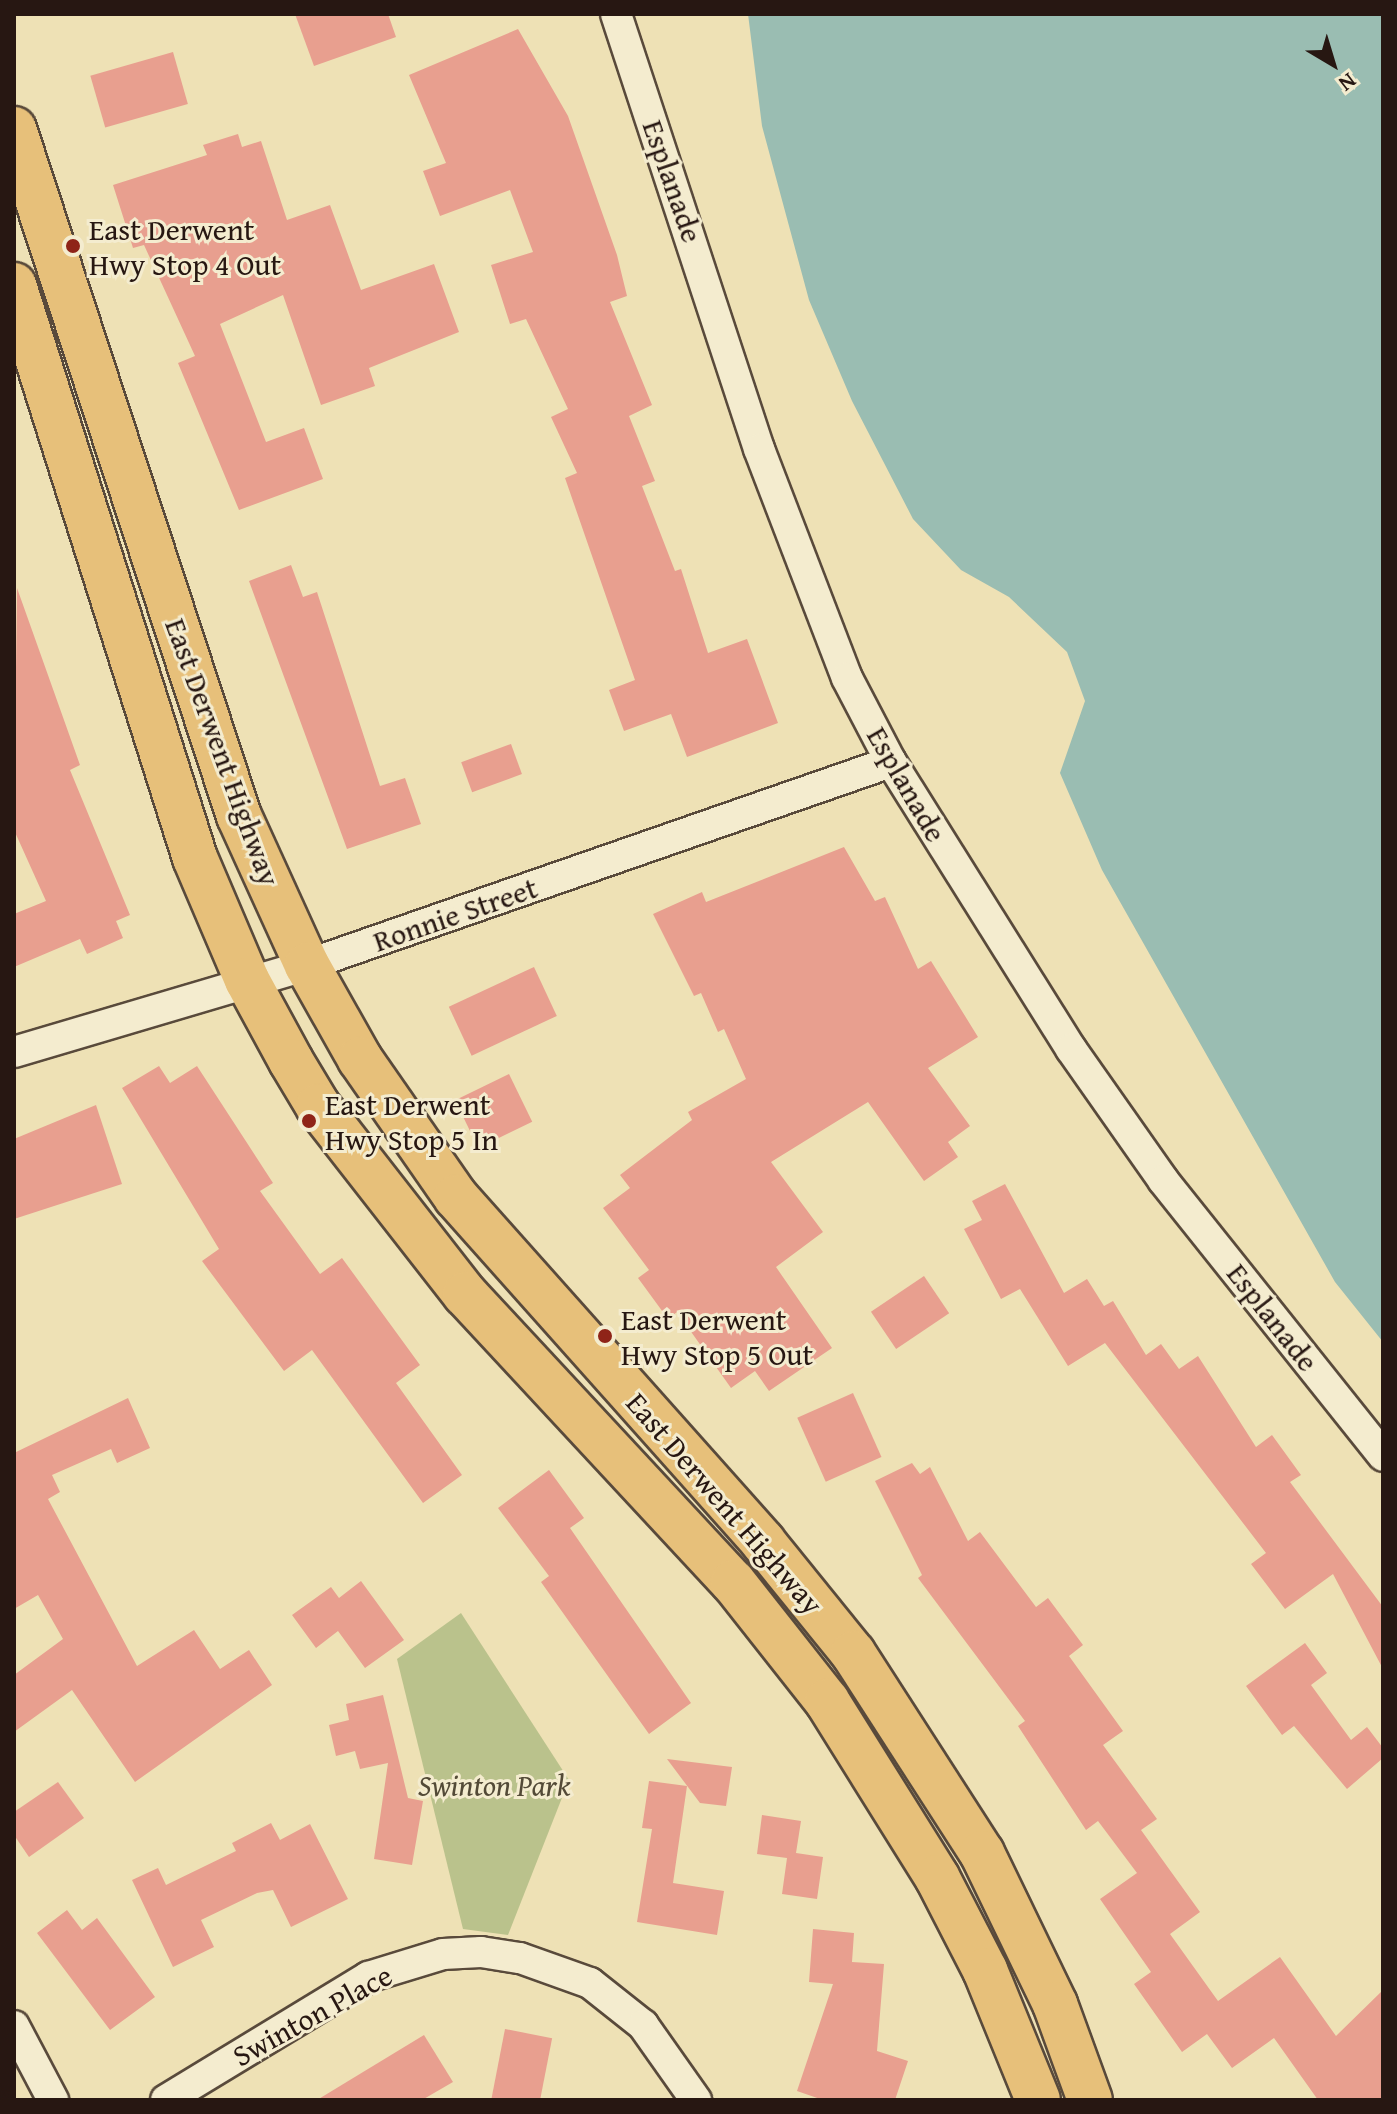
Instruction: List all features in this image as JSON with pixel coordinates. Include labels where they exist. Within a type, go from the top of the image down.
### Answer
[{"type":"main road","name":"East Derwent Highway","points":[[14,129],[239,816],[307,965],[360,1059],[456,1197],[763,1542],[853,1653],[982,1853],[1055,2004],[1090,2100]]},
{"type":"main road","name":"East Derwent Highway","points":[[14,285],[195,858],[247,980],[318,1106],[465,1294],[733,1582],[827,1701],[937,1877],[985,1970],[1038,2100]]},
{"type":"street","name":"Esplanade","points":[[616,14],[759,449],[847,678],[891,762],[1023,976],[1163,1180],[1383,1456]]},
{"type":"street","name":"Ronnie Street","points":[[14,1052],[247,980],[307,965],[891,762]]},
{"type":"street","name":"Swinton Place","points":[[166,2100],[368,1977],[443,1954],[481,1952],[532,1961],[590,1983],[643,2025],[696,2100]]},
{"type":"street","points":[[14,2026],[53,2100]]},
{"type":"green space","name":"Swinton Park","points":[[461,1613],[569,1780],[508,1935],[463,1929],[397,1659]]},
{"type":"water","points":[[748,14],[1383,14],[1383,1342],[1335,1282],[1102,870],[1060,773],[1085,701],[1067,652],[1009,597],[961,570],[913,519],[852,401],[809,300],[762,126]]},
{"type":"building","points":[[295,14],[388,14],[396,37],[314,66]]},
{"type":"building","points":[[518,29],[568,116],[617,255],[627,296],[610,302],[652,405],[629,416],[655,481],[642,486],[675,571],[681,569],[708,653],[747,639],[778,723],[687,757],[671,714],[624,731],[609,690],[635,680],[565,478],[577,473],[551,417],[568,409],[526,319],[510,324],[491,265],[533,252],[510,190],[440,216],[423,171],[446,163],[409,75]]},
{"type":"building","points":[[173,52],[188,104],[105,128],[90,76]]},
{"type":"building","points":[[238,134],[242,147],[261,141],[287,220],[330,205],[361,290],[434,264],[459,332],[369,368],[375,386],[321,405],[283,295],[220,324],[266,442],[304,428],[323,479],[239,510],[178,363],[195,356],[144,245],[133,248],[113,185],[207,155],[203,145]]},
{"type":"building","points":[[291,565],[303,597],[317,592],[380,786],[405,778],[421,824],[347,849],[249,581]]},
{"type":"building","points":[[17,588],[80,765],[70,770],[130,915],[116,921],[123,938],[87,954],[80,939],[14,967],[14,914],[46,901],[14,830]]},
{"type":"building","points":[[511,744],[522,774],[472,792],[461,762]]},
{"type":"building","points":[[844,847],[875,901],[885,897],[918,969],[931,961],[978,1037],[928,1068],[970,1126],[948,1142],[958,1157],[924,1181],[868,1102],[771,1162],[823,1232],[776,1267],[832,1348],[769,1391],[755,1371],[731,1388],[677,1312],[668,1319],[638,1278],[649,1270],[603,1208],[630,1188],[620,1175],[692,1120],[688,1112],[746,1079],[724,1029],[718,1032],[701,993],[694,996],[653,914],[702,892],[706,902]]},
{"type":"building","points":[[534,967],[557,1016],[472,1056],[449,1007]]},
{"type":"building","points":[[159,1066],[170,1083],[197,1066],[273,1183],[260,1191],[320,1274],[342,1258],[420,1365],[396,1383],[462,1475],[423,1503],[312,1350],[284,1371],[202,1261],[219,1249],[122,1088]]},
{"type":"building","points":[[509,1074],[532,1122],[478,1148],[455,1100]]},
{"type":"building","points":[[96,1105],[122,1184],[14,1219],[14,1139]]},
{"type":"building","points":[[1005,1184],[1064,1293],[1087,1279],[1104,1306],[1113,1301],[1146,1355],[1161,1344],[1179,1369],[1198,1356],[1256,1447],[1272,1435],[1301,1475],[1290,1482],[1383,1607],[1383,1669],[1333,1574],[1285,1609],[1251,1564],[1266,1553],[1105,1343],[1068,1366],[1020,1289],[1001,1299],[964,1229],[982,1220],[972,1201]]},
{"type":"building","points":[[924,1276],[949,1313],[896,1349],[871,1312]]},
{"type":"building","points":[[853,1393],[881,1457],[826,1482],[797,1418]]},
{"type":"building","points":[[128,1398],[150,1448],[117,1463],[111,1449],[52,1475],[60,1492],[48,1499],[137,1666],[194,1630],[220,1669],[249,1650],[272,1685],[135,1782],[72,1690],[14,1732],[14,1675],[63,1639],[38,1595],[14,1609],[14,1453]]},
{"type":"building","points":[[912,1463],[920,1474],[930,1467],[968,1541],[980,1532],[1036,1607],[1048,1598],[1083,1645],[1069,1656],[1123,1731],[1103,1745],[1157,1819],[1141,1830],[1200,1912],[1170,1934],[1218,2001],[1280,1957],[1336,2036],[1383,1990],[1383,2100],[1318,2100],[1274,2038],[1232,2068],[1207,2034],[1182,2052],[1134,1984],[1151,1972],[1100,1899],[1137,1873],[1098,1821],[1086,1830],[1018,1726],[1025,1721],[918,1578],[922,1575],[875,1481]]},
{"type":"building","points":[[549,1470],[584,1518],[570,1528],[691,1703],[649,1734],[541,1582],[549,1576],[498,1508]]},
{"type":"building","points":[[361,1581],[404,1640],[365,1668],[338,1631],[316,1648],[292,1615],[331,1587],[339,1598]]},
{"type":"building","points":[[1305,1643],[1327,1673],[1311,1685],[1351,1740],[1367,1727],[1383,1748],[1383,1758],[1347,1789],[1294,1726],[1282,1735],[1246,1686]]},
{"type":"building","points":[[383,1695],[408,1798],[423,1801],[412,1865],[374,1859],[388,1763],[360,1769],[355,1751],[336,1756],[329,1725],[349,1720],[346,1704]]},
{"type":"building","points":[[667,1759],[732,1767],[726,1806],[700,1803]]},
{"type":"building","points":[[649,1781],[687,1786],[673,1883],[724,1891],[717,1935],[637,1922],[652,1829],[642,1828]]},
{"type":"building","points":[[58,1782],[84,1818],[29,1857],[14,1835],[14,1812]]},
{"type":"building","points":[[762,1815],[801,1821],[796,1853],[823,1857],[817,1899],[782,1894],[787,1858],[757,1854]]},
{"type":"building","points":[[271,1823],[280,1840],[310,1824],[348,1899],[291,1927],[273,1890],[257,1893],[201,1920],[214,1947],[173,1967],[132,1880],[158,1868],[166,1885],[236,1851],[232,1843]]},
{"type":"building","points":[[67,1910],[82,1930],[97,1918],[155,1997],[110,2030],[37,1933]]},
{"type":"building","points":[[813,1929],[854,1933],[852,1962],[884,1964],[877,2051],[908,2061],[895,2100],[823,2100],[797,2091],[833,1984],[809,1982]]},
{"type":"building","points":[[505,2029],[552,2038],[540,2100],[491,2100]]},
{"type":"building","points":[[424,2035],[453,2082],[422,2100],[317,2100]]},
{"type":"place","name":"East Derwent Hwy Stop 4 Out","points":[[73,246]]},
{"type":"place","name":"East Derwent Hwy Stop 5 In","points":[[309,1121]]},
{"type":"place","name":"East Derwent Hwy Stop 5 Out","points":[[605,1336]]}]
